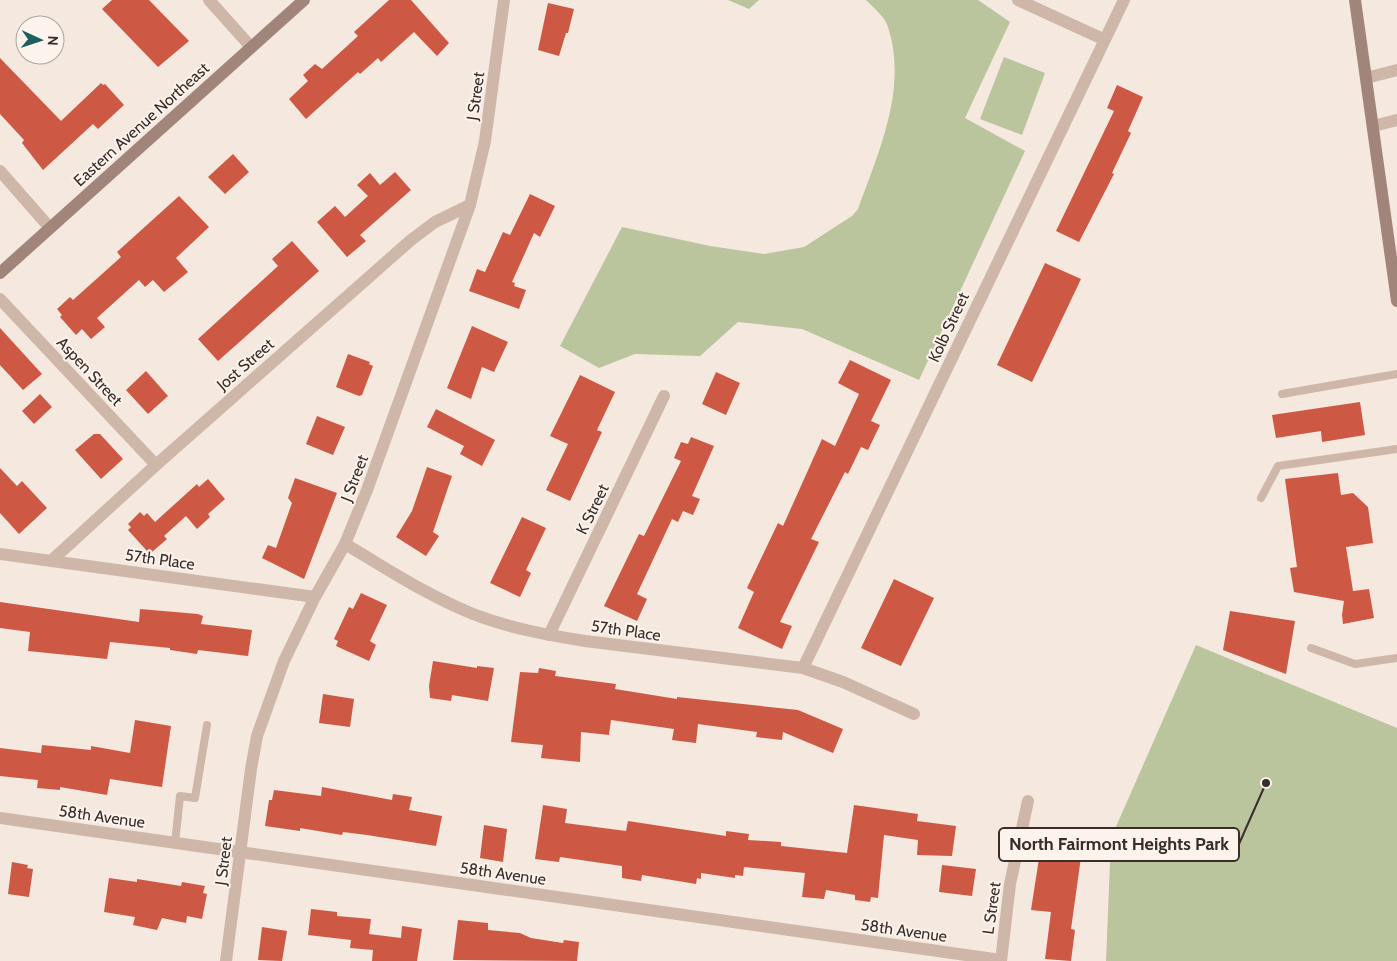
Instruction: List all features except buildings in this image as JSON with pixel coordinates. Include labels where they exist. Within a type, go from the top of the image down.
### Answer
[{"type":"main road","name":"Eastern Avenue Northeast","points":[[0,273],[304,0]]},
{"type":"main road","points":[[1355,0],[1397,301]]},
{"type":"street","points":[[209,0],[251,47]]},
{"type":"street","name":"J Street","points":[[226,961],[247,794],[257,736],[284,661],[315,597],[345,544],[367,490],[470,205],[485,142],[504,0]]},
{"type":"street","points":[[1018,0],[1103,39]]},
{"type":"street","name":"Kolb Street","points":[[803,668],[1103,39],[1124,0]]},
{"type":"street","points":[[1366,78],[1397,70]]},
{"type":"street","points":[[1373,126],[1397,120]]},
{"type":"street","points":[[0,171],[50,228]]},
{"type":"street","name":"Jost Street","points":[[51,561],[156,464],[411,240],[435,222],[470,205]]},
{"type":"street","name":"Aspen Street","points":[[0,299],[156,464]]},
{"type":"street","name":"K Street","points":[[549,636],[664,396]]},
{"type":"street","name":"57th Place","points":[[345,544],[472,614],[549,636],[803,668],[843,682],[914,714]]},
{"type":"street","name":"57th Place","points":[[0,554],[315,597]]},
{"type":"street","name":"L Street","points":[[1001,961],[1010,884],[1028,801]]},
{"type":"street","name":"58th Avenue","points":[[0,818],[1001,961]]},
{"type":"lane","points":[[1282,394],[1397,374]]},
{"type":"lane","points":[[1261,498],[1278,466],[1397,449]]},
{"type":"lane","points":[[1311,648],[1355,664],[1397,658]]},
{"type":"lane","points":[[175,843],[180,796],[195,798],[207,725]]},
{"type":"green space","points":[[728,0],[759,0],[749,9]]},
{"type":"green space","points":[[866,0],[978,0],[1010,22],[965,118],[1025,151],[919,380],[802,329],[738,322],[700,356],[635,354],[599,368],[560,346],[622,227],[710,246],[764,254],[804,247],[852,216],[858,209],[882,142],[893,96],[895,73],[888,27],[882,16]]},
{"type":"green space","points":[[1004,57],[1045,73],[1022,135],[980,119]]},
{"type":"green space","points":[[1196,645],[1397,728],[1397,961],[1106,961],[1111,838]]},
{"type":"place","name":"North Fairmont Heights Park","points":[[1266,783]]}]
